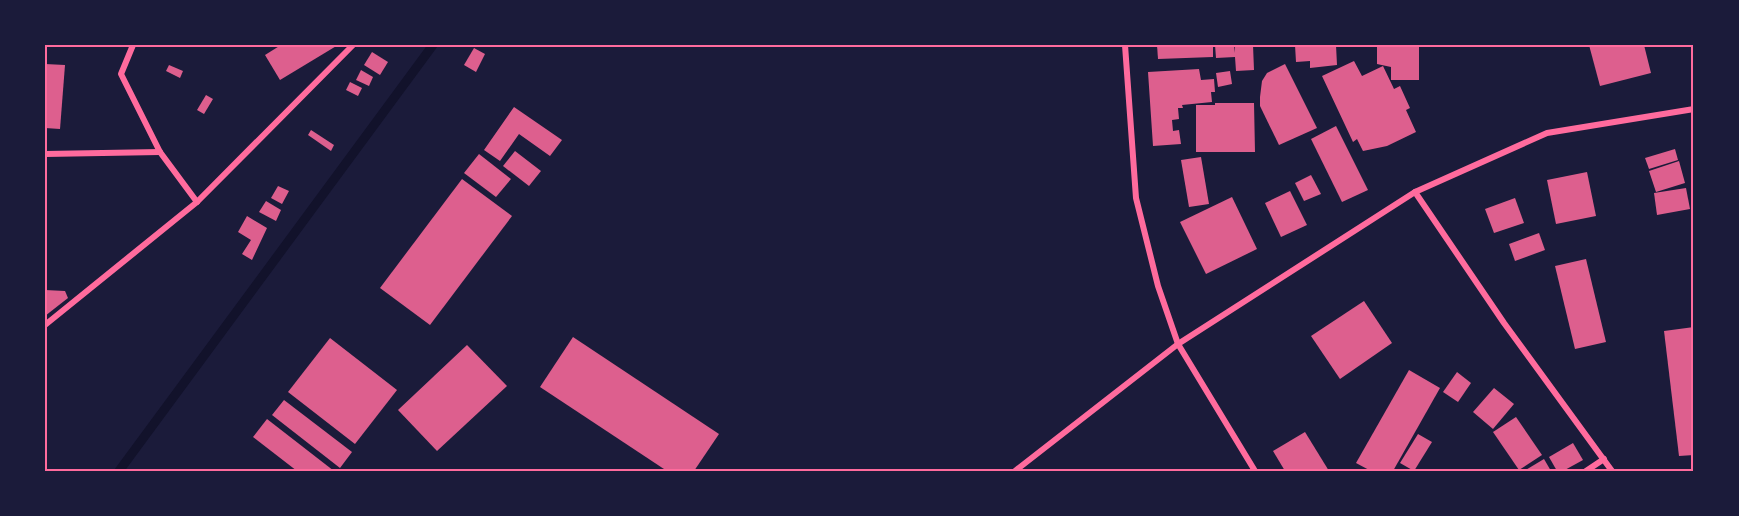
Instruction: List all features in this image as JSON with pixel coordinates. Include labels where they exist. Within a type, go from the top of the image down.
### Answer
[{"type":"street","points":[[133,45],[121,74],[160,152],[197,202]]},
{"type":"street","points":[[45,325],[197,202],[353,45]]},
{"type":"street","points":[[1125,45],[1136,198],[1146,245],[1178,344],[1255,471]]},
{"type":"street","points":[[1015,471],[1178,344],[1415,192],[1547,133],[1694,109]]},
{"type":"street","points":[[45,154],[160,152]]},
{"type":"street","points":[[1415,192],[1504,323],[1612,471]]},
{"type":"street","points":[[1587,471],[1604,459]]},
{"type":"building","points":[[281,45],[338,45],[280,80],[265,55]]},
{"type":"building","points":[[1157,45],[1213,45],[1213,57],[1158,59]]},
{"type":"building","points":[[1215,45],[1234,45],[1235,53],[1235,45],[1253,45],[1254,70],[1236,71],[1235,57],[1216,58]]},
{"type":"building","points":[[1295,45],[1336,45],[1337,65],[1310,68],[1310,61],[1296,62]]},
{"type":"building","points":[[1398,45],[1419,45],[1419,80],[1391,80],[1391,67],[1377,64],[1377,47],[1398,47]]},
{"type":"building","points":[[1589,45],[1644,45],[1651,73],[1600,86]]},
{"type":"building","points":[[474,48],[485,54],[476,72],[464,65]]},
{"type":"building","points":[[372,52],[388,62],[380,75],[364,65]]},
{"type":"building","points":[[1354,61],[1362,76],[1383,66],[1394,89],[1400,86],[1410,108],[1406,110],[1416,132],[1387,146],[1363,151],[1357,139],[1353,142],[1322,76]]},
{"type":"building","points":[[45,64],[65,65],[60,129],[45,128]]},
{"type":"building","points":[[1285,64],[1317,128],[1279,145],[1260,106],[1260,97],[1262,81],[1267,73]]},
{"type":"building","points":[[169,65],[183,71],[180,78],[166,71]]},
{"type":"building","points":[[1199,69],[1201,80],[1214,79],[1215,92],[1211,92],[1212,102],[1182,105],[1183,108],[1178,108],[1179,119],[1172,120],[1173,131],[1179,130],[1181,144],[1153,146],[1148,72]]},
{"type":"building","points":[[361,70],[373,77],[369,86],[356,80]]},
{"type":"building","points":[[1230,71],[1232,84],[1218,87],[1216,73]]},
{"type":"building","points":[[350,82],[362,88],[358,96],[346,90]]},
{"type":"building","points":[[206,95],[213,99],[204,114],[197,110]]},
{"type":"building","points":[[1215,103],[1254,103],[1255,152],[1196,152],[1196,105],[1215,105]]},
{"type":"building","points":[[514,107],[562,140],[550,156],[519,134],[500,161],[484,150]]},
{"type":"building","points":[[1336,126],[1368,190],[1342,202],[1311,139]]},
{"type":"building","points":[[311,130],[334,145],[331,151],[308,135]]},
{"type":"building","points":[[1675,149],[1678,160],[1649,169],[1645,158]]},
{"type":"building","points":[[515,151],[541,171],[529,186],[503,166]]},
{"type":"building","points":[[479,154],[511,179],[496,197],[464,173]]},
{"type":"building","points":[[1201,157],[1209,204],[1189,207],[1181,160]]},
{"type":"building","points":[[1679,161],[1685,183],[1656,192],[1649,171]]},
{"type":"building","points":[[1587,172],[1596,216],[1556,224],[1547,180]]},
{"type":"building","points":[[1311,175],[1321,194],[1304,201],[1295,183]]},
{"type":"building","points":[[462,179],[512,216],[430,325],[380,288]]},
{"type":"building","points":[[278,186],[289,191],[282,204],[271,198]]},
{"type":"building","points":[[1686,188],[1690,209],[1657,215],[1654,193]]},
{"type":"building","points":[[1290,191],[1307,225],[1281,237],[1265,203]]},
{"type":"building","points":[[1232,197],[1257,249],[1206,274],[1180,222]]},
{"type":"building","points":[[1515,198],[1524,223],[1494,233],[1485,209]]},
{"type":"building","points":[[266,201],[281,210],[276,221],[259,212]]},
{"type":"building","points":[[247,216],[267,228],[252,260],[242,254],[251,240],[238,232]]},
{"type":"building","points":[[1539,233],[1545,250],[1515,261],[1509,244]]},
{"type":"building","points":[[1586,259],[1606,342],[1575,349],[1555,266]]},
{"type":"building","points":[[45,290],[65,291],[68,298],[45,316]]},
{"type":"building","points":[[1364,301],[1392,343],[1340,379],[1311,336]]},
{"type":"building","points":[[1694,327],[1694,455],[1679,456],[1664,331]]},
{"type":"building","points":[[573,337],[719,434],[694,471],[667,471],[540,387]]},
{"type":"building","points":[[330,338],[397,390],[355,444],[288,392]]},
{"type":"building","points":[[467,345],[507,386],[437,451],[398,410]]},
{"type":"building","points":[[1409,370],[1440,388],[1393,471],[1371,471],[1356,463]]},
{"type":"building","points":[[1457,372],[1471,383],[1458,402],[1443,392]]},
{"type":"building","points":[[1494,388],[1514,404],[1493,429],[1473,412]]},
{"type":"building","points":[[284,400],[352,452],[340,468],[272,415]]},
{"type":"building","points":[[1516,417],[1542,455],[1519,470],[1493,432]]},
{"type":"building","points":[[267,419],[334,471],[297,471],[253,437]]},
{"type":"building","points":[[1305,432],[1329,471],[1285,471],[1273,451]]},
{"type":"building","points":[[1418,434],[1432,442],[1414,471],[1400,463]]},
{"type":"building","points":[[1573,443],[1583,460],[1563,471],[1557,471],[1549,457]]},
{"type":"building","points":[[1544,459],[1551,471],[1524,471]]},
{"type":"waterway","points":[[119,471],[433,45]]}]
